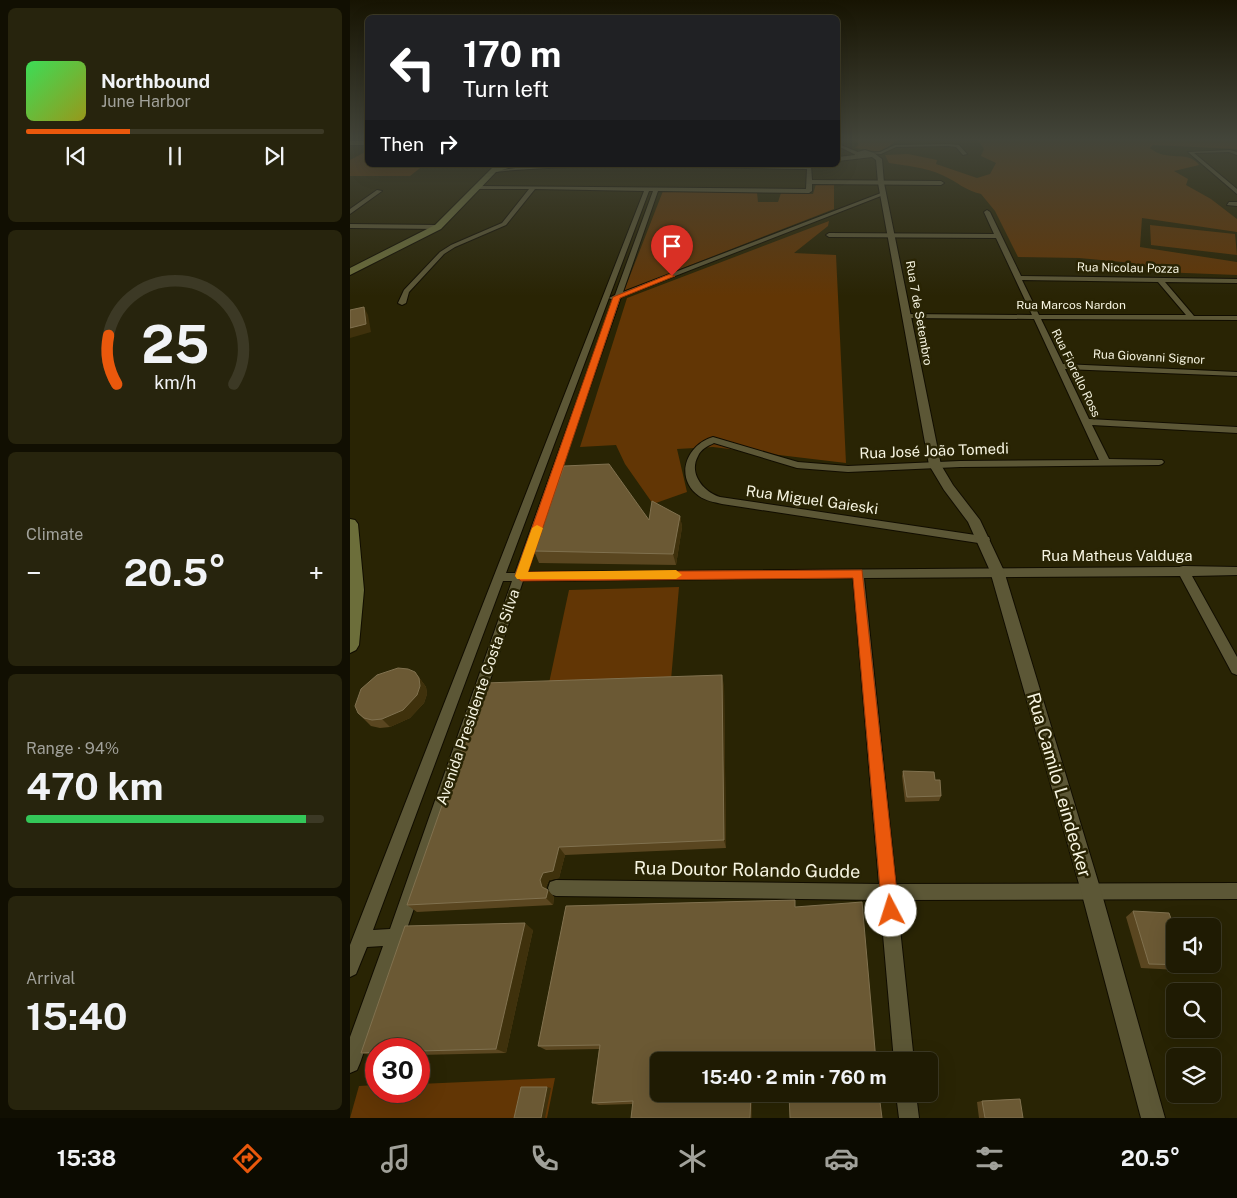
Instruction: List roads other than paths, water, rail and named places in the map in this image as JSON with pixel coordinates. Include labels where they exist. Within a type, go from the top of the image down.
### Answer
[{"type":"main road","points":[[350,272],[438,227],[474,192]]},
{"type":"main road","points":[[350,524],[356,590],[351,640]]},
{"type":"street","points":[[350,212],[376,192]]},
{"type":"street","points":[[402,303],[406,291],[442,253],[453,246],[504,224],[530,192]]},
{"type":"street","name":"Avenida Presidente Costa e Silva","points":[[350,1063],[396,937],[480,687],[521,576],[617,297],[631,245],[651,192]]},
{"type":"street","name":"Rua 7 de Setembro","points":[[883,194],[935,465]]},
{"type":"street","points":[[604,301],[883,194]]},
{"type":"street","points":[[1229,204],[1237,204]]},
{"type":"street","name":"Rua Fiorello Ross","points":[[986,212],[1105,462]]},
{"type":"street","points":[[350,226],[438,227]]},
{"type":"street","points":[[829,235],[998,236]]},
{"type":"street","name":"Avenida Presidente Costa e Silva","points":[[350,968],[604,301],[631,245]]},
{"type":"street","name":"Rua Nicolau Pozza","points":[[1018,278],[1237,281]]},
{"type":"street","points":[[1160,280],[1191,317]]},
{"type":"street","name":"Rua Marcos Nardon","points":[[906,316],[1237,318]]},
{"type":"street","name":"Rua Giovanni Signor","points":[[1060,366],[1237,374]]},
{"type":"street","points":[[1087,422],[1237,430]]},
{"type":"street","points":[[552,438],[569,437]]},
{"type":"street","name":"Rua José João Tomedi","points":[[713,440],[776,460],[813,467],[876,469],[935,465],[1159,462]]},
{"type":"street","name":"Rua Miguel Gaieski","points":[[713,440],[696,450],[692,457],[693,480],[700,491],[708,496],[738,504],[985,540]]},
{"type":"street","name":"Rua Camilo Leindecker","points":[[935,465],[948,487],[974,520],[985,540],[997,572],[1091,891],[1153,1118]]},
{"type":"street","points":[[1183,570],[1237,669]]},
{"type":"street","name":"Rua Matheus Valduga","points":[[499,577],[1237,571]]},
{"type":"street","points":[[858,573],[903,1052]]},
{"type":"street","points":[[458,687],[480,687]]},
{"type":"street","name":"Rua Doutor Rolando Gudde","points":[[556,888],[889,892],[1237,891]]},
{"type":"street","points":[[361,939],[396,937]]},
{"type":"street","points":[[907,1102],[908,1118]]}]
